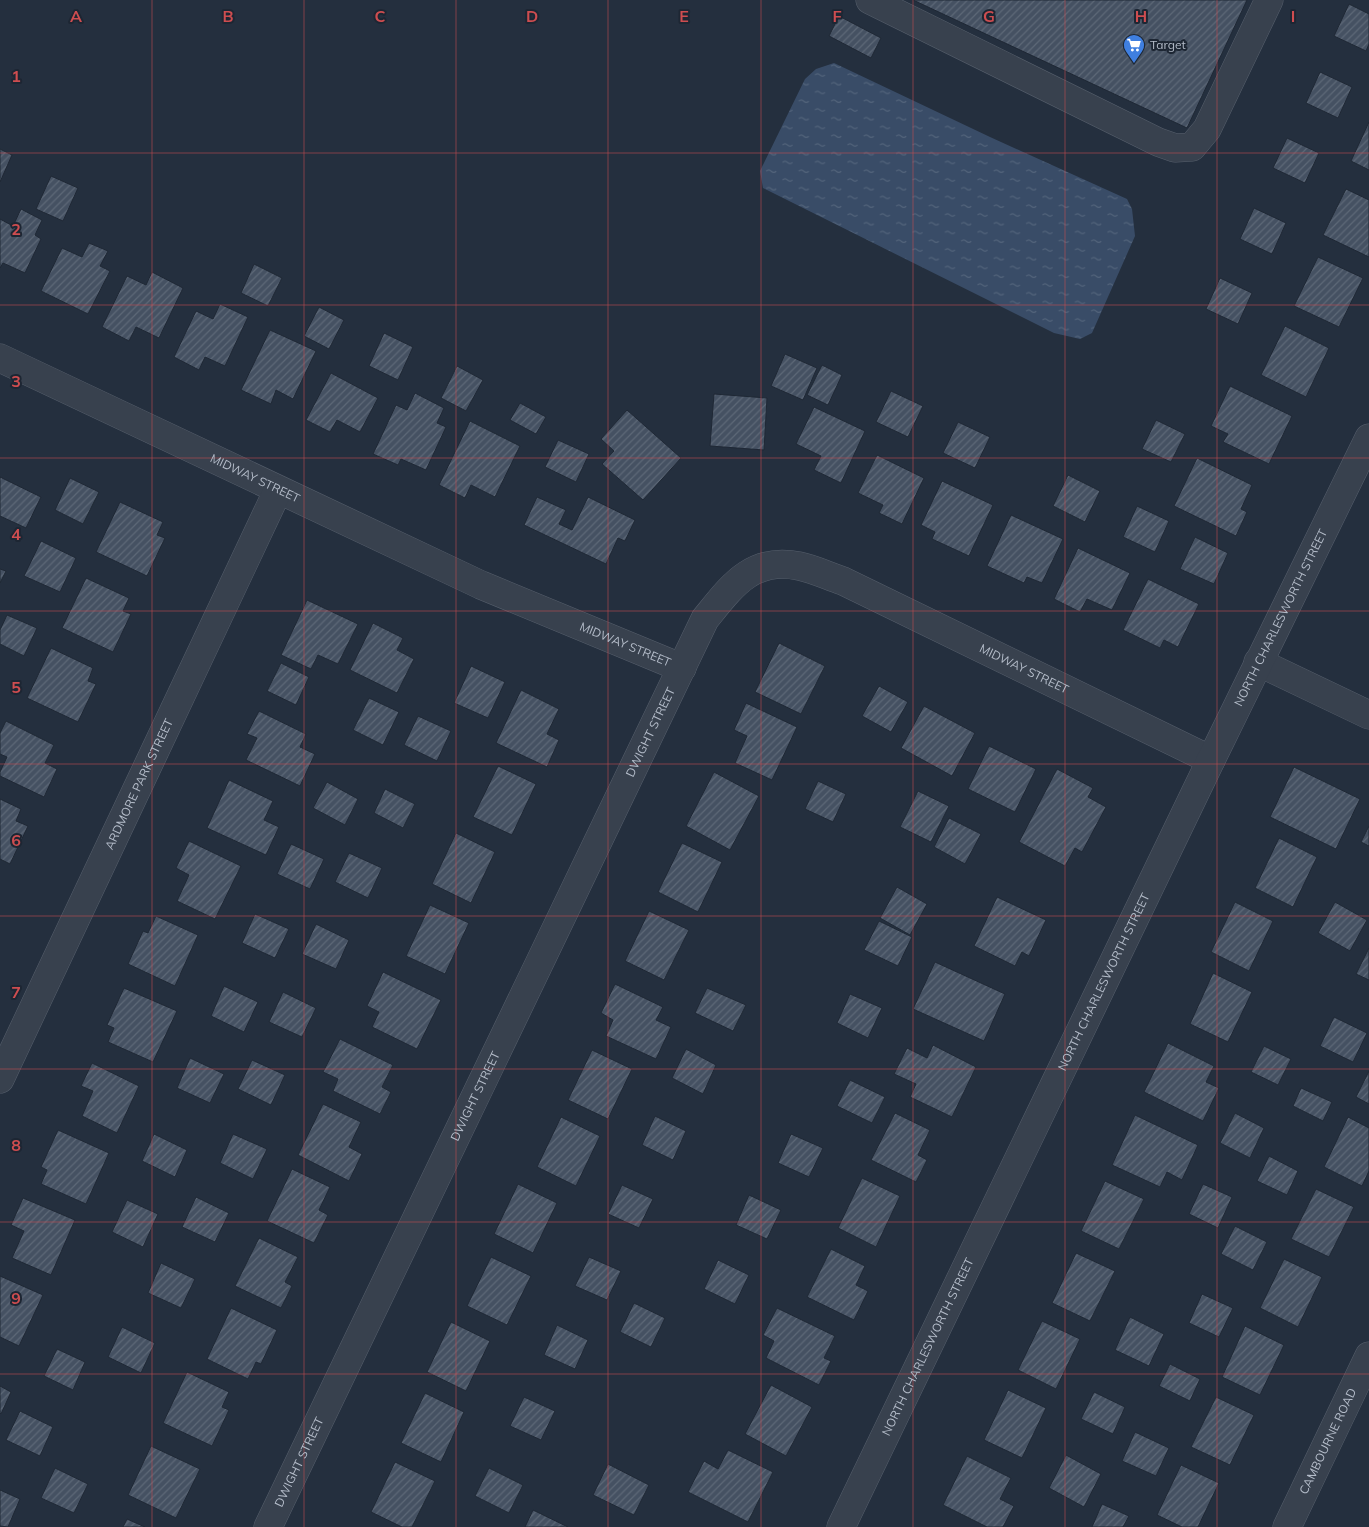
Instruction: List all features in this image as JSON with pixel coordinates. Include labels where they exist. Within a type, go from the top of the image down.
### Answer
[{"type":"street","points":[[870,0],[1158,142],[1175,148],[1192,147],[1206,129],[1268,0]]},
{"type":"street","name":"MIDWAY STREET","points":[[0,358],[481,585],[682,668],[705,619],[733,584],[746,575],[764,567],[781,564],[799,566],[843,581],[1211,760]]},
{"type":"street","name":"NORTH CHARLESWORTH STREET","points":[[841,1527],[1258,662],[1369,438]]},
{"type":"street","name":"ARDMORE PARK STREET","points":[[0,1079],[278,490]]},
{"type":"street","points":[[1258,662],[1369,715]]},
{"type":"street","name":"DWIGHT STREET","points":[[268,1527],[682,668]]},
{"type":"street","name":"CAMBOURNE ROAD","points":[[1287,1527],[1369,1356]]},
{"type":"water","points":[[834,63],[1127,199],[1132,209],[1135,236],[1092,333],[1080,339],[1054,333],[763,188],[760,171],[805,79],[816,69]]},
{"type":"building","name":"Target","points":[[913,0],[1247,0],[1187,128]]},
{"type":"building","points":[[1349,4],[1369,14],[1369,44],[1366,51],[1334,36]]},
{"type":"building","points":[[839,16],[881,38],[871,58],[829,36]]},
{"type":"building","points":[[1320,72],[1352,87],[1338,118],[1306,103]]},
{"type":"building","points":[[1369,122],[1369,170],[1351,161]]},
{"type":"building","points":[[1287,138],[1319,153],[1305,183],[1273,168]]},
{"type":"building","points":[[0,149],[12,155],[0,182]]},
{"type":"building","points":[[51,176],[78,188],[63,221],[36,209]]},
{"type":"building","points":[[1346,189],[1369,200],[1369,257],[1323,235]]},
{"type":"building","points":[[1254,208],[1286,223],[1272,254],[1240,239]]},
{"type":"building","points":[[21,209],[42,220],[35,235],[41,239],[25,273],[3,263],[0,268],[0,219],[13,226]]},
{"type":"building","points":[[89,243],[108,251],[100,266],[110,271],[88,314],[41,291],[62,248],[82,257]]},
{"type":"building","points":[[1318,257],[1363,278],[1339,327],[1294,306]]},
{"type":"building","points":[[254,264],[282,278],[268,306],[241,293]]},
{"type":"building","points":[[152,272],[183,288],[159,338],[136,327],[129,341],[102,327],[127,276],[146,285]]},
{"type":"building","points":[[1220,278],[1252,293],[1238,324],[1206,309]]},
{"type":"building","points":[[220,304],[248,317],[225,366],[205,357],[199,370],[174,357],[196,311],[213,319]]},
{"type":"building","points":[[319,307],[344,320],[329,349],[304,336]]},
{"type":"building","points":[[1285,326],[1329,348],[1306,397],[1261,375]]},
{"type":"building","points":[[270,330],[316,351],[293,399],[276,390],[271,404],[241,390]]},
{"type":"building","points":[[384,333],[413,347],[398,380],[369,366]]},
{"type":"building","points":[[785,354],[817,368],[803,400],[771,386]]},
{"type":"building","points":[[822,365],[842,375],[828,405],[807,395]]},
{"type":"building","points":[[457,366],[483,380],[466,411],[441,398]]},
{"type":"building","points":[[331,373],[378,398],[360,432],[337,420],[330,432],[306,420]]},
{"type":"building","points":[[1230,386],[1292,416],[1269,464],[1223,442],[1228,434],[1211,426]]},
{"type":"building","points":[[891,391],[923,406],[908,437],[876,422]]},
{"type":"building","points":[[415,393],[444,408],[437,423],[446,427],[426,470],[401,459],[398,465],[373,454],[396,405],[407,410]]},
{"type":"building","points":[[714,394],[767,398],[764,450],[710,446]]},
{"type":"building","points":[[520,403],[546,417],[536,434],[510,420]]},
{"type":"building","points":[[814,407],[865,431],[841,483],[814,470],[821,456],[796,444]]},
{"type":"building","points":[[627,410],[681,458],[643,500],[602,464],[614,451],[601,439]]},
{"type":"building","points":[[1156,420],[1185,434],[1171,462],[1142,449]]},
{"type":"building","points":[[470,421],[520,446],[495,497],[471,485],[465,498],[439,485]]},
{"type":"building","points":[[958,422],[990,437],[975,468],[943,453]]},
{"type":"building","points":[[558,440],[589,454],[576,482],[545,467]]},
{"type":"building","points":[[877,455],[924,478],[902,524],[879,513],[883,505],[858,493]]},
{"type":"building","points":[[1197,458],[1252,485],[1241,509],[1247,512],[1236,536],[1174,506]]},
{"type":"building","points":[[1068,475],[1100,491],[1085,522],[1053,506]]},
{"type":"building","points":[[0,477],[41,497],[26,528],[0,516]]},
{"type":"building","points":[[70,478],[99,492],[83,524],[55,510]]},
{"type":"building","points":[[942,481],[993,505],[969,556],[932,539],[935,532],[921,525]]},
{"type":"building","points":[[537,497],[566,510],[559,524],[572,530],[588,497],[635,520],[625,541],[618,538],[606,564],[524,525]]},
{"type":"building","points":[[120,502],[163,522],[157,535],[165,538],[147,576],[96,552]]},
{"type":"building","points":[[1137,506],[1169,521],[1155,552],[1123,537]]},
{"type":"building","points":[[1011,515],[1063,539],[1042,583],[1027,577],[1024,583],[987,566]]},
{"type":"building","points":[[1195,537],[1228,553],[1214,584],[1180,569]]},
{"type":"building","points":[[41,541],[76,558],[60,592],[24,576]]},
{"type":"building","points":[[1078,548],[1130,573],[1112,610],[1087,599],[1080,612],[1054,599]]},
{"type":"building","points":[[0,569],[6,571],[0,583]]},
{"type":"building","points":[[86,578],[129,598],[123,611],[131,614],[113,652],[62,628]]},
{"type":"building","points":[[1148,579],[1199,604],[1178,647],[1164,640],[1160,648],[1123,630]]},
{"type":"building","points":[[307,600],[358,624],[338,664],[318,655],[311,669],[281,655]]},
{"type":"building","points":[[7,615],[37,628],[24,656],[0,644],[0,630]]},
{"type":"building","points":[[373,623],[403,638],[397,650],[414,659],[397,693],[350,670]]},
{"type":"building","points":[[779,643],[825,666],[801,714],[755,692]]},
{"type":"building","points":[[51,648],[93,668],[88,681],[96,684],[78,722],[27,698]]},
{"type":"building","points":[[281,663],[309,677],[296,705],[267,691]]},
{"type":"building","points":[[471,666],[505,682],[488,718],[454,703]]},
{"type":"building","points":[[879,686],[908,702],[891,732],[862,716]]},
{"type":"building","points":[[521,690],[559,709],[547,734],[559,740],[547,767],[496,743]]},
{"type":"building","points":[[369,698],[399,712],[383,745],[353,730]]},
{"type":"building","points":[[746,703],[797,727],[772,780],[735,763],[747,736],[734,730]]},
{"type":"building","points":[[924,706],[975,733],[952,776],[901,748]]},
{"type":"building","points":[[259,711],[306,734],[300,747],[315,754],[300,786],[246,760],[257,738],[247,734]]},
{"type":"building","points":[[418,716],[451,731],[437,761],[404,745]]},
{"type":"building","points":[[6,721],[54,745],[45,763],[57,769],[44,797],[0,776],[7,757],[0,754],[0,733]]},
{"type":"building","points":[[989,746],[1036,769],[1015,812],[968,789]]},
{"type":"building","points":[[498,766],[536,784],[512,835],[473,817]]},
{"type":"building","points":[[1294,767],[1360,799],[1336,849],[1270,817]]},
{"type":"building","points":[[1057,769],[1093,788],[1088,797],[1106,807],[1082,852],[1075,848],[1065,866],[1019,842]]},
{"type":"building","points":[[714,772],[759,796],[730,850],[686,826]]},
{"type":"building","points":[[229,780],[273,801],[264,820],[279,827],[266,855],[207,828]]},
{"type":"building","points":[[818,781],[846,794],[833,822],[805,809]]},
{"type":"building","points":[[327,782],[358,799],[345,825],[313,808]]},
{"type":"building","points":[[385,789],[415,804],[403,828],[374,813]]},
{"type":"building","points":[[918,791],[949,806],[931,842],[900,827]]},
{"type":"building","points":[[0,799],[21,809],[16,821],[28,826],[10,864],[0,859]]},
{"type":"building","points":[[949,818],[981,834],[965,864],[934,847]]},
{"type":"building","points":[[1369,826],[1369,846],[1361,842]]},
{"type":"building","points":[[456,833],[495,852],[471,903],[432,884]]},
{"type":"building","points":[[1279,838],[1317,857],[1293,907],[1255,888]]},
{"type":"building","points":[[189,841],[241,866],[215,919],[177,901],[189,875],[176,868]]},
{"type":"building","points":[[682,843],[722,862],[698,912],[658,892]]},
{"type":"building","points":[[291,844],[324,859],[310,889],[277,874]]},
{"type":"building","points":[[349,853],[382,868],[368,898],[335,882]]},
{"type":"building","points":[[897,887],[927,904],[910,935],[880,918]]},
{"type":"building","points":[[997,897],[1046,920],[1029,956],[1022,952],[1015,966],[974,946]]},
{"type":"building","points":[[1235,902],[1273,921],[1249,971],[1211,952]]},
{"type":"building","points":[[1335,902],[1367,920],[1350,951],[1318,933]]},
{"type":"building","points":[[430,905],[469,923],[445,974],[406,956]]},
{"type":"building","points":[[649,911],[689,930],[664,980],[625,961]]},
{"type":"building","points":[[255,914],[289,929],[275,958],[242,943]]},
{"type":"building","points":[[156,916],[198,935],[175,986],[128,964],[143,931],[148,933]]},
{"type":"building","points":[[879,921],[912,937],[898,966],[864,950]]},
{"type":"building","points":[[316,924],[349,940],[336,969],[302,954]]},
{"type":"building","points":[[1369,948],[1369,980],[1356,974]]},
{"type":"building","points":[[935,962],[1005,994],[984,1041],[913,1009]]},
{"type":"building","points":[[383,972],[441,1000],[417,1049],[372,1027],[379,1012],[367,1006]]},
{"type":"building","points":[[1213,973],[1252,992],[1228,1042],[1190,1024]]},
{"type":"building","points":[[615,984],[663,1007],[656,1020],[671,1027],[656,1059],[606,1036],[613,1020],[601,1013]]},
{"type":"building","points":[[224,986],[258,1002],[244,1032],[211,1016]]},
{"type":"building","points":[[124,988],[177,1011],[153,1062],[108,1042],[114,1028],[107,1025]]},
{"type":"building","points":[[707,988],[746,1005],[733,1031],[695,1013]]},
{"type":"building","points":[[283,992],[316,1008],[302,1037],[269,1022]]},
{"type":"building","points":[[850,994],[882,1008],[868,1038],[837,1023]]},
{"type":"building","points":[[1334,1017],[1367,1033],[1353,1062],[1320,1046]]},
{"type":"building","points":[[340,1039],[393,1065],[382,1087],[391,1092],[380,1114],[333,1091],[338,1079],[323,1072]]},
{"type":"building","points":[[1168,1043],[1214,1066],[1206,1082],[1219,1088],[1203,1121],[1144,1092]]},
{"type":"building","points":[[933,1045],[976,1067],[952,1117],[910,1097],[916,1084],[894,1074],[907,1048],[927,1058]]},
{"type":"building","points":[[1264,1046],[1291,1059],[1278,1085],[1251,1072]]},
{"type":"building","points":[[686,1049],[716,1065],[703,1094],[672,1078]]},
{"type":"building","points":[[592,1050],[632,1069],[608,1119],[568,1100]]},
{"type":"building","points":[[190,1058],[224,1074],[210,1103],[177,1088]]},
{"type":"building","points":[[252,1060],[285,1075],[271,1105],[238,1089]]},
{"type":"building","points":[[92,1063],[139,1086],[117,1133],[82,1116],[93,1091],[81,1086]]},
{"type":"building","points":[[1369,1071],[1369,1104],[1356,1097]]},
{"type":"building","points":[[850,1080],[885,1097],[872,1123],[837,1106]]},
{"type":"building","points":[[1301,1088],[1332,1102],[1323,1121],[1293,1106]]},
{"type":"building","points":[[323,1104],[361,1122],[349,1147],[362,1154],[349,1181],[298,1155]]},
{"type":"building","points":[[895,1113],[930,1130],[918,1155],[927,1160],[916,1182],[871,1160]]},
{"type":"building","points":[[1235,1113],[1264,1128],[1250,1158],[1220,1143]]},
{"type":"building","points":[[1135,1115],[1198,1145],[1182,1180],[1167,1172],[1160,1187],[1112,1165]]},
{"type":"building","points":[[655,1116],[686,1131],[673,1160],[642,1145]]},
{"type":"building","points":[[561,1117],[600,1136],[576,1186],[537,1167]]},
{"type":"building","points":[[1348,1117],[1369,1128],[1369,1171],[1362,1186],[1324,1167]]},
{"type":"building","points":[[58,1130],[109,1153],[86,1204],[41,1184],[47,1170],[41,1167]]},
{"type":"building","points":[[154,1134],[187,1150],[175,1177],[142,1161]]},
{"type":"building","points":[[233,1134],[267,1149],[253,1179],[220,1163]]},
{"type":"building","points":[[791,1134],[823,1148],[809,1177],[778,1163]]},
{"type":"building","points":[[1269,1156],[1298,1171],[1287,1195],[1257,1181]]},
{"type":"building","points":[[292,1169],[330,1187],[319,1210],[328,1215],[314,1243],[267,1221]]},
{"type":"building","points":[[862,1178],[900,1196],[876,1247],[838,1228]]},
{"type":"building","points":[[1105,1181],[1144,1199],[1119,1249],[1081,1231]]},
{"type":"building","points":[[518,1184],[557,1203],[533,1253],[494,1234]]},
{"type":"building","points":[[1203,1184],[1232,1197],[1218,1228],[1189,1214]]},
{"type":"building","points":[[622,1185],[653,1199],[639,1228],[608,1214]]},
{"type":"building","points":[[1316,1189],[1354,1207],[1329,1257],[1291,1239]]},
{"type":"building","points":[[749,1195],[781,1210],[767,1239],[736,1225]]},
{"type":"building","points":[[196,1197],[229,1213],[215,1242],[182,1227]]},
{"type":"building","points":[[23,1198],[75,1220],[51,1275],[12,1258],[24,1231],[11,1225]]},
{"type":"building","points":[[127,1200],[158,1214],[143,1247],[112,1232]]},
{"type":"building","points":[[1235,1226],[1267,1242],[1253,1270],[1221,1254]]},
{"type":"building","points":[[259,1238],[298,1257],[285,1282],[292,1286],[281,1308],[235,1286]]},
{"type":"building","points":[[831,1249],[865,1266],[856,1285],[868,1291],[854,1320],[807,1297]]},
{"type":"building","points":[[1076,1253],[1115,1271],[1090,1321],[1052,1303]]},
{"type":"building","points":[[491,1257],[531,1276],[507,1325],[467,1306]]},
{"type":"building","points":[[589,1257],[621,1271],[607,1300],[575,1286]]},
{"type":"building","points":[[1284,1259],[1322,1277],[1298,1327],[1260,1308]]},
{"type":"building","points":[[718,1260],[749,1275],[735,1304],[704,1289]]},
{"type":"building","points":[[161,1263],[195,1279],[181,1308],[148,1293]]},
{"type":"building","points":[[0,1276],[43,1295],[19,1346],[0,1337]]},
{"type":"building","points":[[1202,1294],[1233,1308],[1219,1337],[1189,1323]]},
{"type":"building","points":[[634,1303],[665,1318],[651,1347],[620,1332]]},
{"type":"building","points":[[231,1308],[277,1330],[261,1364],[256,1362],[248,1379],[207,1359]]},
{"type":"building","points":[[777,1308],[835,1336],[824,1358],[831,1361],[819,1385],[766,1358],[774,1341],[763,1335]]},
{"type":"building","points":[[1130,1317],[1164,1334],[1149,1366],[1115,1350]]},
{"type":"building","points":[[1042,1321],[1080,1339],[1056,1389],[1018,1370]]},
{"type":"building","points":[[451,1322],[490,1341],[466,1391],[427,1372]]},
{"type":"building","points":[[557,1325],[588,1340],[575,1369],[544,1355]]},
{"type":"building","points":[[1245,1326],[1284,1345],[1260,1395],[1222,1377]]},
{"type":"building","points":[[122,1327],[155,1343],[141,1373],[108,1357]]},
{"type":"building","points":[[57,1349],[85,1362],[73,1390],[44,1376]]},
{"type":"building","points":[[1170,1364],[1200,1379],[1190,1401],[1159,1386]]},
{"type":"building","points":[[187,1372],[229,1392],[222,1407],[229,1410],[212,1446],[163,1423]]},
{"type":"building","points":[[771,1385],[812,1407],[786,1456],[745,1434]]},
{"type":"building","points":[[0,1386],[11,1392],[1,1414],[0,1413]]},
{"type":"building","points":[[1008,1390],[1046,1408],[1022,1458],[984,1440]]},
{"type":"building","points":[[1094,1392],[1125,1407],[1113,1434],[1081,1419]]},
{"type":"building","points":[[425,1393],[464,1412],[441,1462],[401,1443]]},
{"type":"building","points":[[524,1397],[555,1411],[541,1440],[510,1426]]},
{"type":"building","points":[[1216,1397],[1254,1415],[1230,1465],[1191,1447]]},
{"type":"building","points":[[20,1411],[53,1427],[40,1456],[6,1440]]},
{"type":"building","points":[[1135,1432],[1169,1448],[1156,1476],[1122,1461]]},
{"type":"building","points":[[151,1446],[200,1469],[176,1518],[128,1495]]},
{"type":"building","points":[[728,1450],[773,1472],[748,1522],[688,1492],[704,1461],[718,1469]]},
{"type":"building","points":[[1066,1455],[1101,1474],[1084,1507],[1049,1488]]},
{"type":"building","points":[[967,1456],[1011,1478],[1000,1499],[1014,1506],[1003,1527],[987,1527],[943,1505]]},
{"type":"building","points":[[395,1462],[435,1481],[412,1527],[402,1527],[371,1512]]},
{"type":"building","points":[[608,1464],[649,1485],[634,1515],[593,1495]]},
{"type":"building","points":[[1181,1465],[1219,1483],[1198,1527],[1182,1527],[1157,1515]]},
{"type":"building","points":[[55,1468],[88,1484],[74,1513],[41,1498]]},
{"type":"building","points":[[489,1468],[523,1485],[509,1513],[475,1496]]},
{"type":"building","points":[[0,1490],[20,1499],[8,1527],[0,1526]]},
{"type":"building","points":[[1102,1504],[1129,1516],[1123,1527],[1092,1527]]},
{"type":"building","points":[[533,1510],[568,1527],[525,1527]]},
{"type":"building","points":[[127,1519],[145,1527],[123,1527]]},
{"type":"place","name":"Target","points":[[1134,64]]}]
